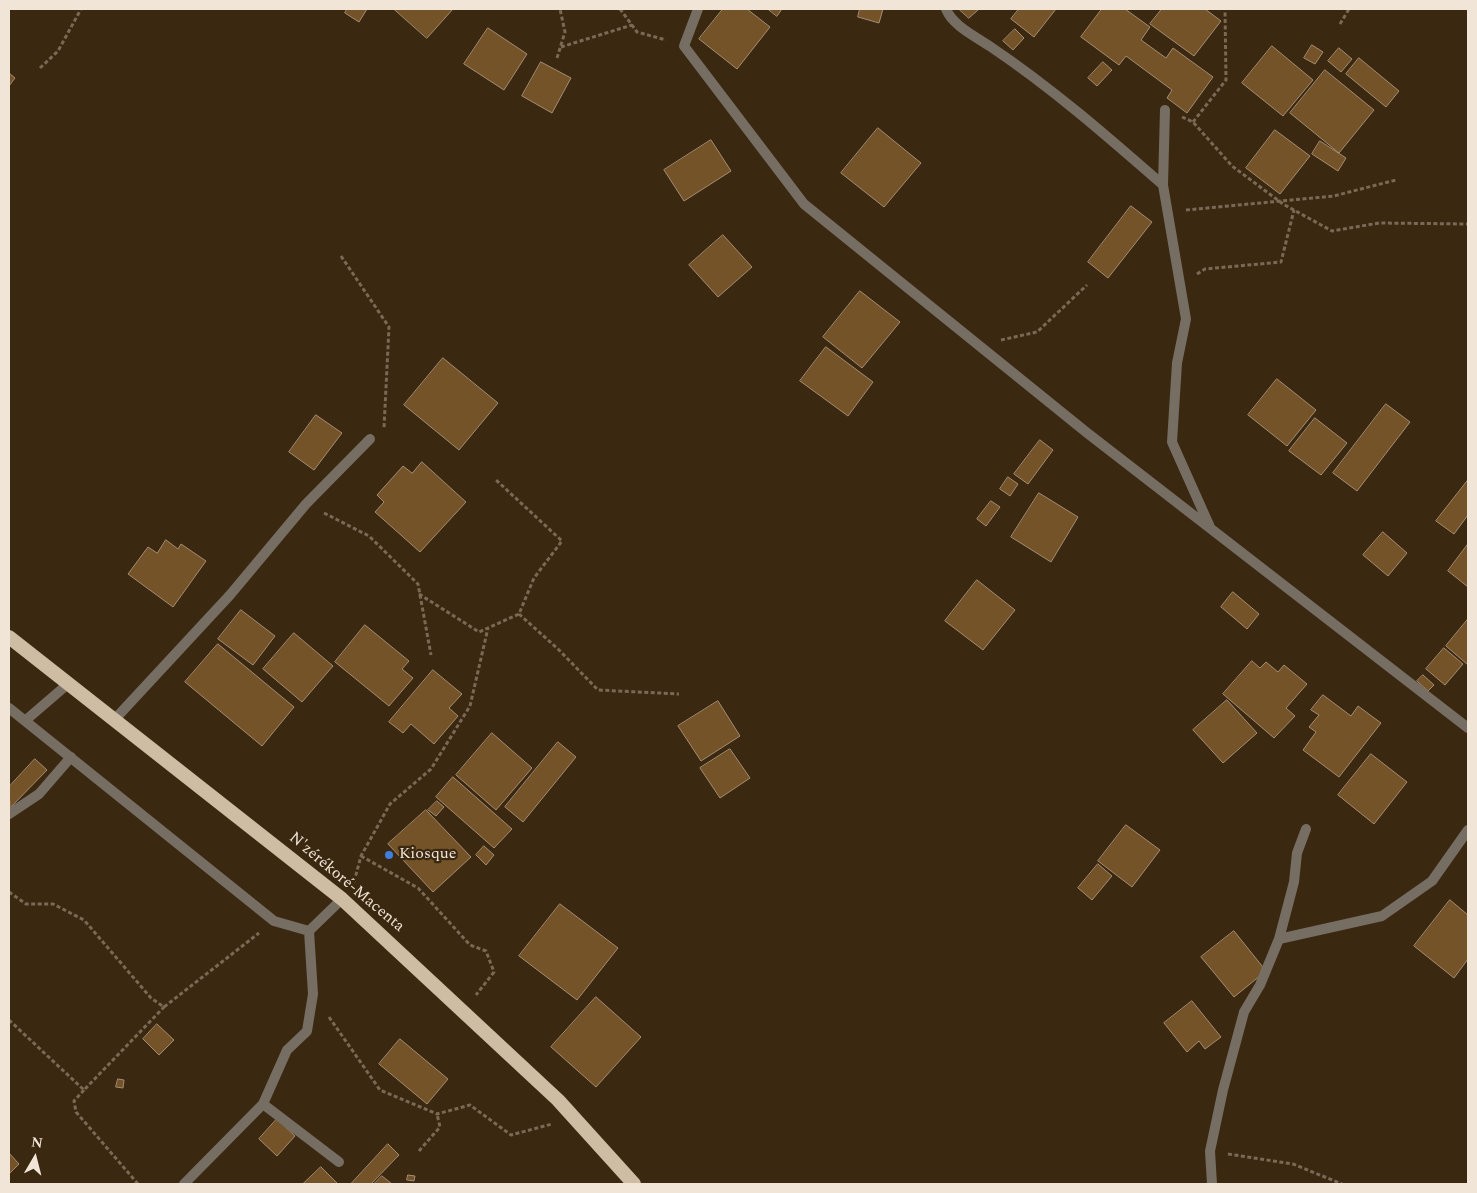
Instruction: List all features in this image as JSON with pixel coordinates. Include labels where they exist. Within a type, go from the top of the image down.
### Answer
[{"type":"highway","name":"N'zérékoré-Macenta","points":[[9,637],[345,902],[558,1100],[634,1184]]},
{"type":"street","points":[[698,9],[684,46],[804,204],[1211,528],[1468,728]]},
{"type":"street","points":[[946,9],[950,19],[1002,54],[1103,132],[1163,185]]},
{"type":"street","points":[[1165,110],[1163,185],[1186,319],[1176,363],[1172,442],[1211,528]]},
{"type":"street","points":[[115,719],[230,595],[306,504],[370,439]]},
{"type":"street","points":[[26,720],[69,683]]},
{"type":"street","points":[[9,708],[274,921],[309,931]]},
{"type":"street","points":[[9,814],[39,794],[72,757]]},
{"type":"street","points":[[1212,1184],[1210,1151],[1223,1090],[1244,1012],[1260,984],[1279,940],[1294,882],[1297,853],[1306,829]]},
{"type":"street","points":[[1279,940],[1382,916],[1432,881],[1468,830]]},
{"type":"street","points":[[309,931],[345,902]]},
{"type":"street","points":[[184,1184],[263,1104],[287,1050],[307,1031],[313,994],[309,931]]},
{"type":"street","points":[[263,1104],[339,1162]]},
{"type":"path","points":[[40,68],[58,50],[81,9]]},
{"type":"path","points":[[557,58],[565,32],[560,9]]},
{"type":"path","points":[[620,9],[637,32],[684,46]]},
{"type":"path","points":[[1193,122],[1226,80],[1225,9]]},
{"type":"path","points":[[1340,24],[1349,9]]},
{"type":"path","points":[[561,47],[632,25]]},
{"type":"path","points":[[1165,110],[1193,122],[1232,166],[1280,202],[1332,231],[1379,223],[1468,224]]},
{"type":"path","points":[[1168,212],[1334,196],[1396,180]]},
{"type":"path","points":[[1180,284],[1205,269],[1281,262],[1294,210]]},
{"type":"path","points":[[341,256],[388,327],[384,430],[370,439]]},
{"type":"path","points":[[980,345],[1037,332],[1086,285]]},
{"type":"path","points":[[419,594],[480,632],[519,614],[534,578],[562,541],[496,479]]},
{"type":"path","points":[[306,504],[369,536],[418,584],[431,654]]},
{"type":"path","points":[[519,614],[558,649],[598,690],[679,694]]},
{"type":"path","points":[[345,902],[361,856],[390,804],[430,768],[470,706],[488,628]]},
{"type":"path","points":[[361,856],[418,888],[470,945],[486,951],[494,972],[463,1012]]},
{"type":"path","points":[[9,892],[26,904],[53,904],[84,920],[151,998],[164,1007],[166,1006]]},
{"type":"path","points":[[138,1184],[76,1112],[74,1101],[166,1006],[274,921]]},
{"type":"path","points":[[313,994],[380,1090],[437,1114],[470,1104],[511,1135],[574,1118]]},
{"type":"path","points":[[9,1020],[84,1090]]},
{"type":"path","points":[[419,1150],[440,1127],[437,1114]]},
{"type":"path","points":[[1210,1151],[1293,1164],[1342,1184]]},
{"type":"building","points":[[347,9],[367,9],[359,22],[345,13]]},
{"type":"building","points":[[394,9],[453,9],[427,38]]},
{"type":"building","points":[[723,9],[747,9],[770,27],[737,69],[699,39]]},
{"type":"building","points":[[768,9],[782,9],[777,16]]},
{"type":"building","points":[[860,9],[883,9],[879,23],[858,17]]},
{"type":"building","points":[[959,9],[979,9],[969,18]]},
{"type":"building","points":[[1019,9],[1056,9],[1034,37],[1011,19]]},
{"type":"building","points":[[1102,9],[1125,9],[1150,27],[1141,40],[1166,58],[1173,48],[1213,77],[1187,113],[1167,98],[1172,90],[1126,56],[1119,65],[1081,37]]},
{"type":"building","points":[[1162,9],[1205,9],[1221,21],[1194,56],[1150,24]]},
{"type":"building","points":[[488,28],[527,54],[504,90],[464,64]]},
{"type":"building","points":[[1015,29],[1024,38],[1013,50],[1003,41]]},
{"type":"building","points":[[1312,45],[1323,52],[1315,64],[1304,58]]},
{"type":"building","points":[[1272,46],[1313,80],[1283,116],[1242,83]]},
{"type":"building","points":[[1339,48],[1352,59],[1341,72],[1328,61]]},
{"type":"building","points":[[1359,58],[1399,91],[1386,107],[1346,74]]},
{"type":"building","points":[[541,62],[571,78],[552,113],[522,96]]},
{"type":"building","points":[[1103,62],[1112,70],[1097,86],[1088,78]]},
{"type":"building","points":[[1325,70],[1374,110],[1339,153],[1290,113]]},
{"type":"building","points":[[9,73],[15,78],[9,86]]},
{"type":"building","points":[[878,128],[921,163],[884,207],[841,173]]},
{"type":"building","points":[[1275,130],[1310,156],[1280,194],[1246,168]]},
{"type":"building","points":[[711,140],[731,171],[684,201],[664,170]]},
{"type":"building","points":[[1320,141],[1346,158],[1338,171],[1312,154]]},
{"type":"building","points":[[1131,206],[1152,222],[1108,278],[1088,262]]},
{"type":"building","points":[[723,235],[752,267],[718,297],[689,265]]},
{"type":"building","points":[[860,291],[900,322],[862,368],[823,337]]},
{"type":"building","points":[[826,347],[873,382],[848,416],[800,381]]},
{"type":"building","points":[[443,358],[498,403],[459,450],[404,405]]},
{"type":"building","points":[[1277,379],[1316,410],[1287,446],[1248,415]]},
{"type":"building","points":[[1386,404],[1410,422],[1357,491],[1333,473]]},
{"type":"building","points":[[316,415],[342,433],[314,470],[289,452]]},
{"type":"building","points":[[1315,418],[1347,443],[1321,475],[1289,451]]},
{"type":"building","points":[[1040,440],[1053,450],[1028,484],[1014,474]]},
{"type":"building","points":[[422,462],[466,502],[420,552],[375,512],[384,502],[377,495],[403,466],[412,473]]},
{"type":"building","points":[[1008,477],[1018,484],[1010,496],[1000,489]]},
{"type":"building","points":[[1468,480],[1468,515],[1454,534],[1436,521]]},
{"type":"building","points":[[1039,493],[1078,517],[1051,562],[1011,537]]},
{"type":"building","points":[[991,501],[1000,507],[986,526],[977,519]]},
{"type":"building","points":[[1383,532],[1407,553],[1388,576],[1363,555]]},
{"type":"building","points":[[166,540],[178,549],[181,544],[206,561],[173,607],[128,574],[148,547],[157,553]]},
{"type":"building","points":[[1468,544],[1468,587],[1448,571]]},
{"type":"building","points":[[977,580],[1015,610],[983,650],[945,621]]},
{"type":"building","points":[[1233,592],[1259,614],[1247,629],[1221,607]]},
{"type":"building","points":[[241,610],[275,636],[253,665],[218,639]]},
{"type":"building","points":[[1468,619],[1468,665],[1446,646]]},
{"type":"building","points":[[365,625],[409,661],[402,669],[413,678],[389,706],[335,662]]},
{"type":"building","points":[[294,633],[333,666],[302,702],[263,669]]},
{"type":"building","points":[[218,644],[294,707],[262,746],[185,682]]},
{"type":"building","points":[[1444,648],[1463,664],[1445,685],[1426,669]]},
{"type":"building","points":[[1252,661],[1260,668],[1266,662],[1278,672],[1284,665],[1307,684],[1286,708],[1295,716],[1274,738],[1223,694]]},
{"type":"building","points":[[433,670],[462,694],[449,708],[458,716],[434,744],[411,724],[403,733],[389,722]]},
{"type":"building","points":[[1423,675],[1434,685],[1428,691],[1417,681]]},
{"type":"building","points":[[1323,695],[1351,716],[1358,706],[1381,723],[1339,777],[1303,750],[1316,732],[1309,727],[1319,715],[1311,710]]},
{"type":"building","points":[[1227,700],[1257,733],[1223,763],[1193,730]]},
{"type":"building","points":[[718,701],[740,736],[701,761],[678,726]]},
{"type":"building","points":[[492,733],[532,768],[496,810],[456,775]]},
{"type":"building","points":[[558,742],[576,757],[523,822],[505,807]]},
{"type":"building","points":[[730,749],[750,778],[720,798],[700,768]]},
{"type":"building","points":[[1371,754],[1407,782],[1374,824],[1338,795]]},
{"type":"building","points":[[35,759],[47,770],[10,808],[9,787]]},
{"type":"building","points":[[453,777],[512,829],[494,848],[436,797]]},
{"type":"building","points":[[437,801],[444,807],[436,816],[428,810]]},
{"type":"building","points":[[426,810],[471,857],[433,892],[388,844]]},
{"type":"building","points":[[1126,825],[1160,850],[1132,887],[1098,861]]},
{"type":"building","points":[[484,846],[494,855],[486,865],[476,855]]},
{"type":"building","points":[[1098,864],[1112,876],[1092,900],[1078,888]]},
{"type":"building","points":[[1450,900],[1468,915],[1468,959],[1454,978],[1414,946]]},
{"type":"building","points":[[560,904],[618,948],[577,1000],[519,956]]},
{"type":"building","points":[[1234,931],[1266,971],[1234,997],[1201,957]]},
{"type":"building","points":[[596,997],[641,1037],[596,1087],[551,1047]]},
{"type":"building","points":[[1192,1001],[1221,1037],[1205,1049],[1199,1041],[1187,1052],[1164,1023]]},
{"type":"building","points":[[157,1024],[174,1040],[159,1055],[143,1039]]},
{"type":"building","points":[[400,1039],[448,1079],[427,1104],[379,1064]]},
{"type":"building","points":[[118,1079],[124,1080],[123,1088],[116,1087]]},
{"type":"building","points":[[277,1119],[295,1136],[277,1156],[259,1139]]},
{"type":"building","points":[[388,1144],[399,1155],[371,1184],[351,1184]]},
{"type":"building","points":[[9,1153],[19,1164],[9,1174]]},
{"type":"building","points":[[321,1167],[338,1184],[303,1184]]},
{"type":"building","points":[[408,1175],[415,1176],[414,1181],[407,1180]]},
{"type":"building","points":[[382,1176],[392,1184],[374,1184]]},
{"type":"place","name":"Kiosque","points":[[389,855]]}]
